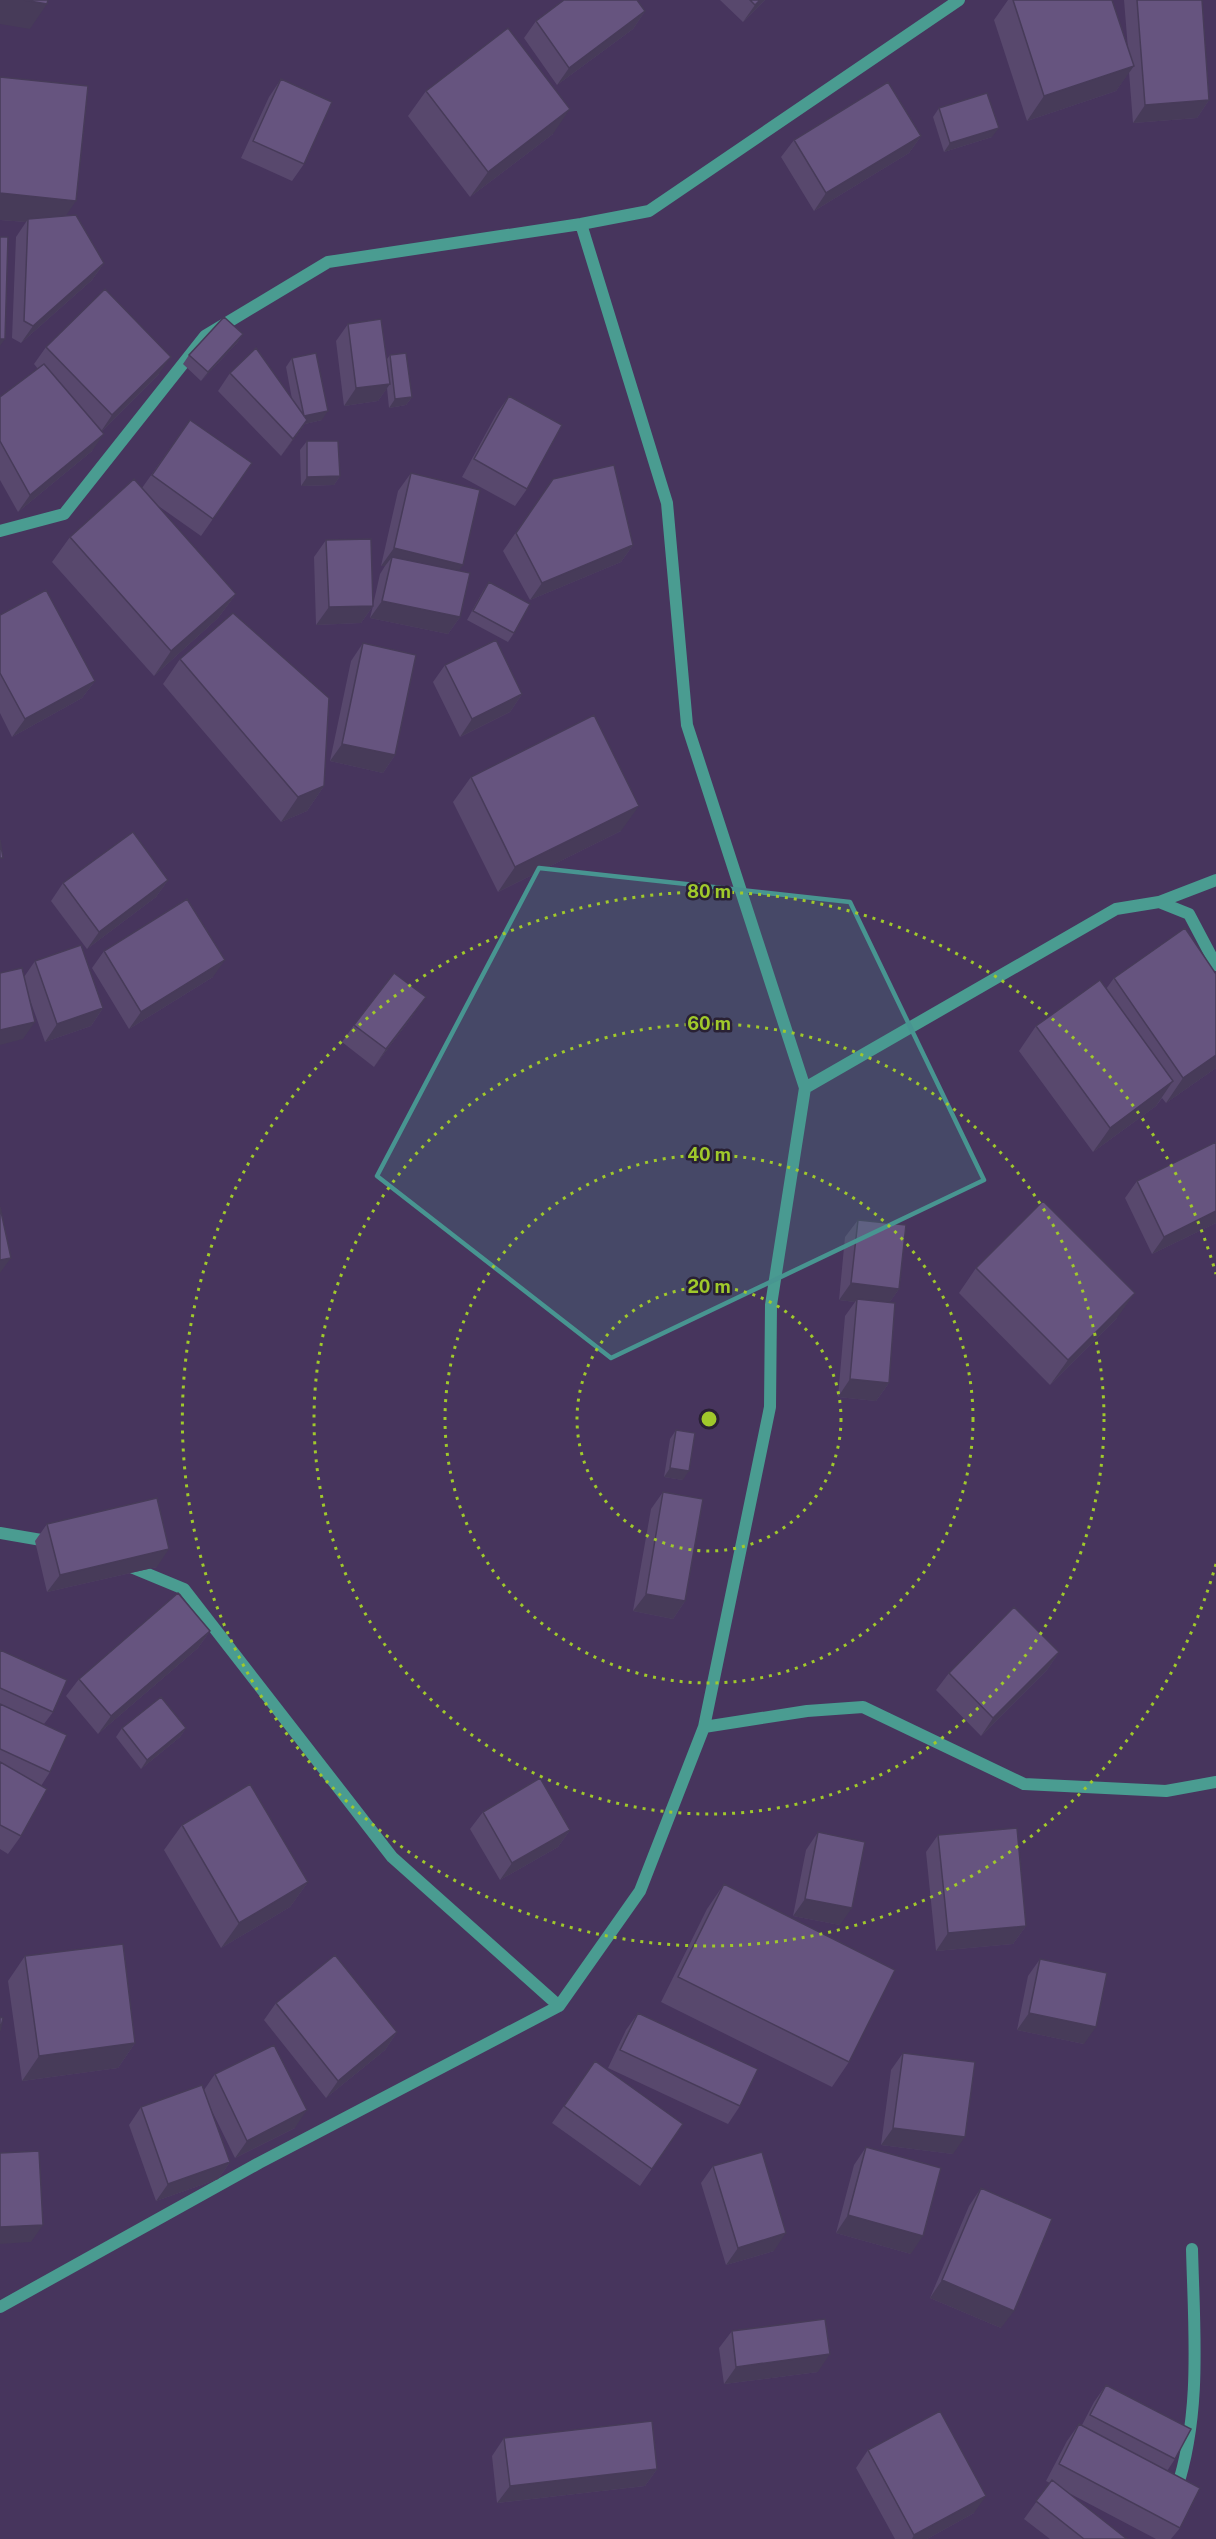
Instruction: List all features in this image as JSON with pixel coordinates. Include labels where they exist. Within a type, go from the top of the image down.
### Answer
[{"type":"street","points":[[0,531],[64,514],[205,336],[328,262],[581,224],[649,211],[959,0]]},
{"type":"street","points":[[0,2307],[259,2163],[560,2006],[640,1891],[704,1727],[770,1407],[771,1305],[805,1088],[687,726],[667,503],[581,224]]},
{"type":"street","points":[[805,1088],[1116,909],[1159,902],[1216,880]]},
{"type":"street","points":[[1159,902],[1189,914],[1216,965]]},
{"type":"street","points":[[0,1533],[64,1544]]},
{"type":"street","points":[[118,1562],[184,1589],[392,1857],[560,2006]]},
{"type":"street","points":[[704,1727],[807,1711],[863,1707],[1024,1784],[1166,1791],[1216,1782]]},
{"type":"street","points":[[1171,2506],[1187,2458],[1195,2391],[1192,2248]]},
{"type":"highlighted area","points":[[539,868],[850,902],[984,1180],[611,1358],[377,1176]]},
{"type":"building","points":[[24,0],[48,0],[47,4]]},
{"type":"building","points":[[564,0],[637,0],[645,11],[569,68],[536,21]]},
{"type":"building","points":[[750,0],[760,0],[755,5]]},
{"type":"building","points":[[1013,0],[1112,0],[1134,66],[1044,96]]},
{"type":"building","points":[[1137,0],[1202,0],[1209,100],[1145,105]]},
{"type":"building","points":[[508,28],[570,109],[488,172],[426,91]]},
{"type":"building","points":[[0,77],[88,86],[76,201],[0,193]]},
{"type":"building","points":[[281,79],[332,102],[304,164],[253,141]]},
{"type":"building","points":[[888,82],[921,136],[826,193],[794,140]]},
{"type":"building","points":[[987,93],[999,128],[950,143],[939,108]]},
{"type":"building","points":[[76,215],[104,263],[33,326],[24,321],[28,219]]},
{"type":"building","points":[[0,237],[8,237],[5,339],[0,339]]},
{"type":"building","points":[[105,289],[171,357],[112,415],[46,347]]},
{"type":"building","points":[[224,317],[243,334],[208,372],[189,355]]},
{"type":"building","points":[[381,319],[390,384],[356,388],[348,324]]},
{"type":"building","points":[[256,348],[307,420],[293,439],[230,373]]},
{"type":"building","points":[[316,353],[328,411],[304,416],[292,358]]},
{"type":"building","points":[[406,353],[412,397],[395,399],[390,355]]},
{"type":"building","points":[[44,364],[104,434],[30,495],[0,441],[0,397]]},
{"type":"building","points":[[509,396],[562,425],[527,489],[474,459]]},
{"type":"building","points":[[190,420],[252,463],[213,519],[152,475]]},
{"type":"building","points":[[307,441],[338,441],[340,476],[307,477]]},
{"type":"building","points":[[614,465],[633,545],[542,583],[516,533],[553,479]]},
{"type":"building","points":[[411,473],[480,490],[463,565],[394,548]]},
{"type":"building","points":[[134,479],[236,594],[171,651],[70,537]]},
{"type":"building","points":[[371,539],[373,606],[329,607],[326,540]]},
{"type":"building","points":[[392,557],[470,573],[460,617],[382,601]]},
{"type":"building","points":[[489,582],[530,604],[514,633],[473,611]]},
{"type":"building","points":[[46,590],[95,681],[25,719],[0,673],[0,615]]},
{"type":"building","points":[[233,613],[329,698],[324,786],[298,797],[180,659]]},
{"type":"building","points":[[496,640],[522,694],[472,719],[445,665]]},
{"type":"building","points":[[363,643],[416,655],[395,755],[342,744]]},
{"type":"building","points":[[594,715],[639,806],[515,867],[471,777]]},
{"type":"building","points":[[133,832],[168,880],[99,932],[63,883]]},
{"type":"building","points":[[0,840],[3,858],[0,858]]},
{"type":"building","points":[[187,899],[225,960],[141,1012],[104,951]]},
{"type":"building","points":[[1185,928],[1216,974],[1216,1055],[1183,1078],[1114,978]]},
{"type":"building","points":[[81,945],[103,1008],[57,1024],[35,961]]},
{"type":"building","points":[[22,968],[35,1022],[0,1030],[0,973]]},
{"type":"building","points":[[394,973],[426,997],[386,1049],[354,1025]]},
{"type":"building","points":[[1100,980],[1173,1081],[1110,1128],[1036,1026]]},
{"type":"building","points":[[1216,1142],[1216,1211],[1164,1237],[1137,1181]]},
{"type":"building","points":[[1043,1201],[1135,1293],[1068,1360],[976,1268]]},
{"type":"building","points":[[0,1207],[11,1258],[0,1260]]},
{"type":"building","points":[[858,1220],[906,1225],[899,1289],[851,1283]]},
{"type":"building","points":[[857,1299],[895,1303],[889,1383],[850,1379]]},
{"type":"building","points":[[676,1430],[695,1433],[689,1471],[670,1468]]},
{"type":"building","points":[[663,1492],[703,1499],[685,1601],[646,1594]]},
{"type":"building","points":[[157,1498],[169,1549],[60,1575],[47,1524]]},
{"type":"building","points":[[178,1593],[210,1631],[111,1716],[79,1679]]},
{"type":"building","points":[[1014,1607],[1059,1652],[993,1718],[949,1673]]},
{"type":"building","points":[[0,1650],[67,1680],[53,1712],[0,1688]]},
{"type":"building","points":[[161,1697],[186,1728],[147,1760],[122,1728]]},
{"type":"building","points":[[0,1704],[67,1735],[50,1772],[0,1749]]},
{"type":"building","points":[[0,1762],[47,1789],[21,1836],[0,1825]]},
{"type":"building","points":[[540,1778],[570,1830],[512,1863],[483,1812]]},
{"type":"building","points":[[250,1784],[308,1882],[239,1923],[182,1825]]},
{"type":"building","points":[[1017,1828],[1026,1926],[948,1933],[938,1835]]},
{"type":"building","points":[[818,1832],[865,1842],[852,1908],[805,1899]]},
{"type":"building","points":[[724,1884],[895,1970],[849,2062],[678,1977]]},
{"type":"building","points":[[123,1944],[135,2043],[39,2056],[25,1956]]},
{"type":"building","points":[[335,1955],[397,2032],[338,2081],[276,2003]]},
{"type":"building","points":[[1040,1959],[1107,1973],[1096,2027],[1029,2013]]},
{"type":"building","points":[[638,2013],[758,2069],[740,2106],[620,2050]]},
{"type":"building","points":[[274,2045],[307,2110],[247,2141],[215,2074]]},
{"type":"building","points":[[903,2053],[975,2062],[965,2137],[893,2128]]},
{"type":"building","points":[[595,2061],[683,2124],[652,2169],[564,2106]]},
{"type":"building","points":[[202,2085],[230,2162],[168,2184],[141,2107]]},
{"type":"building","points":[[866,2147],[941,2168],[923,2236],[848,2215]]},
{"type":"building","points":[[39,2151],[43,2225],[0,2227],[0,2153]]},
{"type":"building","points":[[762,2152],[786,2233],[738,2248],[713,2166]]},
{"type":"building","points":[[981,2188],[1052,2219],[1014,2311],[942,2280]]},
{"type":"building","points":[[825,2319],[830,2354],[736,2367],[732,2331]]},
{"type":"building","points":[[1106,2385],[1191,2429],[1175,2459],[1090,2415]]},
{"type":"building","points":[[940,2411],[986,2496],[914,2535],[868,2450]]},
{"type":"building","points":[[652,2421],[657,2469],[510,2486],[504,2438]]},
{"type":"building","points":[[1079,2424],[1200,2488],[1180,2528],[1059,2464]]},
{"type":"building","points":[[1052,2480],[1127,2539],[1084,2539],[1036,2501]]}]
